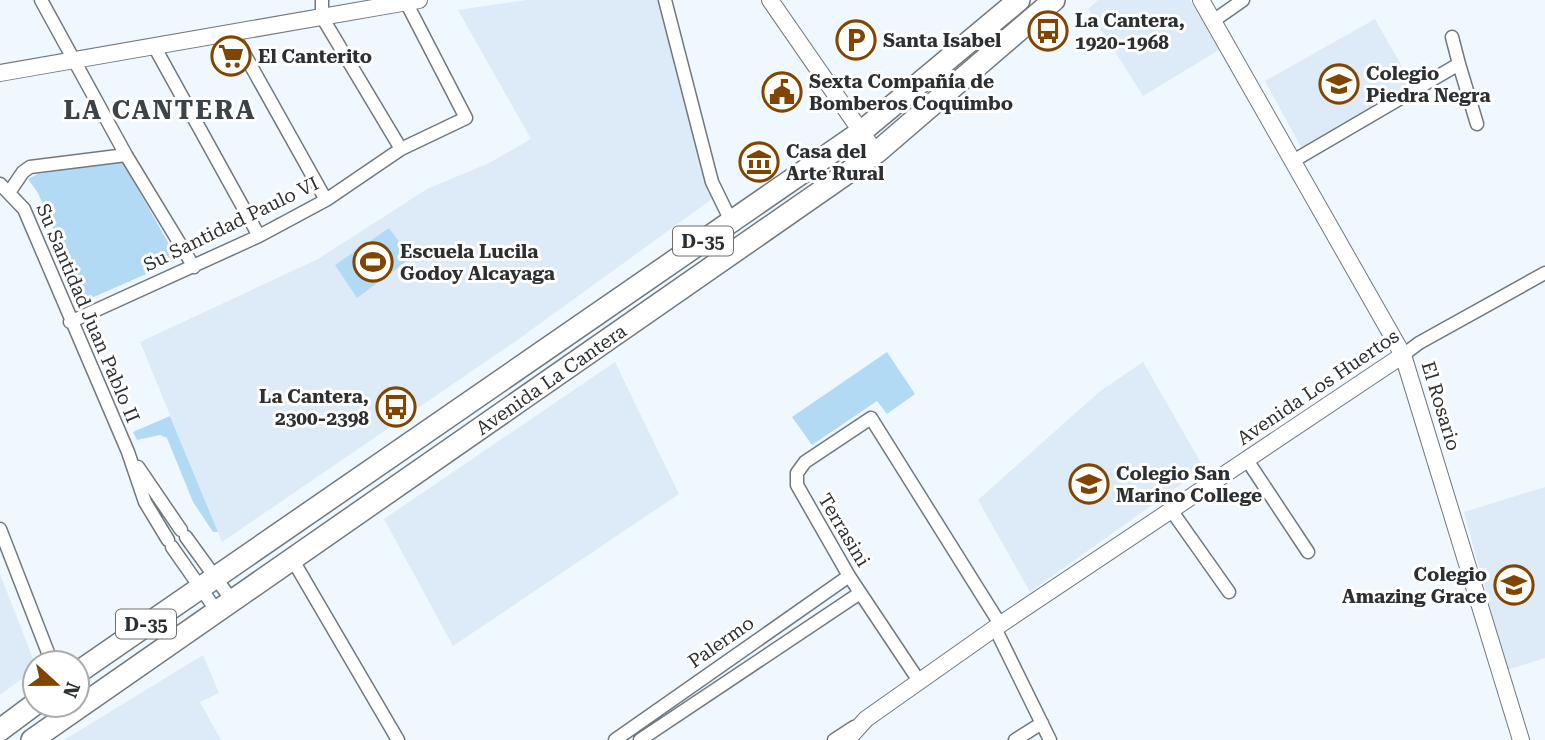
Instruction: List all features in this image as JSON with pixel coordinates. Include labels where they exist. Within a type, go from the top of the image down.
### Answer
[{"type":"highway","name":"Avenida La Cantera","points":[[91,663],[861,132],[1019,0]]},
{"type":"highway","name":"Avenida La Cantera","points":[[32,740],[291,557],[876,153],[1054,0]]},
{"type":"highway","points":[[0,730],[21,714]]},
{"type":"street","points":[[41,0],[126,155],[194,267]]},
{"type":"street","points":[[322,0],[322,17],[401,149]]},
{"type":"street","points":[[665,0],[712,182],[732,221]]},
{"type":"street","name":"El Rosario","points":[[1201,0],[1403,355],[1521,740]]},
{"type":"street","points":[[1213,21],[1243,0]]},
{"type":"street","points":[[0,73],[413,1]]},
{"type":"street","name":"Su Santidad Paulo VI","points":[[70,322],[259,236],[326,200],[401,149],[466,118],[413,1]]},
{"type":"street","points":[[770,3],[876,153]]},
{"type":"street","points":[[232,32],[326,200]]},
{"type":"street","points":[[1452,37],[1477,124]]},
{"type":"street","points":[[153,46],[259,236]]},
{"type":"street","points":[[1293,161],[1459,64]]},
{"type":"street","name":"Su Santidad Juan Pablo II","points":[[126,155],[30,167],[5,188],[24,209],[70,322],[128,452],[145,502],[170,543],[208,582],[224,605]]},
{"type":"street","name":"Avenida Los Huertos","points":[[847,740],[866,719],[998,626],[1419,343],[1545,273]]},
{"type":"street","name":"Terrasini","points":[[919,681],[849,576],[799,490],[796,479],[805,462],[871,418],[998,626]]},
{"type":"street","name":"Su Santidad Juan Pablo II","points":[[128,452],[183,534],[208,582],[224,605]]},
{"type":"street","points":[[1247,460],[1308,552]]},
{"type":"street","points":[[1171,510],[1229,592]]},
{"type":"street","points":[[0,529],[47,649]]},
{"type":"street","points":[[291,557],[398,740]]},
{"type":"street","name":"Palermo","points":[[615,740],[849,576]]},
{"type":"street","name":"Palermo","points":[[640,740],[860,593]]},
{"type":"street","points":[[998,626],[1050,740]]},
{"type":"street","points":[[834,740],[866,719]]},
{"type":"street","points":[[1015,740],[1042,723]]},
{"type":"shaded area","points":[[526,0],[657,0],[712,199],[516,341],[222,542],[140,342],[318,259],[427,189],[489,163],[531,139],[458,10]]},
{"type":"shaded area","points":[[1098,0],[1190,0],[1219,50],[1143,96],[1088,9]]},
{"type":"shaded area","name":"Colegio Piedra Negra","points":[[1375,19],[1413,86],[1302,149],[1265,81]]},
{"type":"shaded area","points":[[122,161],[178,260],[87,300],[83,298],[38,193],[28,179],[38,174]]},
{"type":"shaded area","name":"Escuela Lucila Godoy Alcayaga","points":[[389,228],[411,258],[357,298],[335,265]]},
{"type":"shaded area","points":[[887,352],[915,394],[887,414],[877,401],[812,445],[792,417]]},
{"type":"shaded area","points":[[615,362],[679,494],[453,646],[384,519]]},
{"type":"shaded area","name":"Colegio San Marino College","points":[[1143,362],[1204,468],[1030,592],[978,500],[1099,392]]},
{"type":"shaded area","points":[[170,416],[218,532],[213,532],[193,502],[167,438],[160,435],[137,440],[133,432]]},
{"type":"shaded area","name":"Colegio Amazing Grace","points":[[1545,487],[1545,658],[1507,670],[1464,512]]},
{"type":"shaded area","points":[[0,574],[29,649],[21,649],[21,679],[0,695]]},
{"type":"shaded area","points":[[203,655],[219,693],[200,702],[221,740],[64,740]]},
{"type":"place","name":"La Cantera, 1920-1968","points":[[1048,31]]},
{"type":"place","name":"Santa Isabel","points":[[856,40]]},
{"type":"place","name":"El Canterito","points":[[231,56]]},
{"type":"place","name":"Colegio Piedra Negra","points":[[1339,84]]},
{"type":"place","name":"Sexta Compañía de Bomberos Coquimbo","points":[[782,92]]},
{"type":"place","name":"Casa del Arte Rural","points":[[759,162]]},
{"type":"place","name":"Escuela Lucila Godoy Alcayaga","points":[[373,262]]},
{"type":"place","name":"La Cantera, 2300-2398","points":[[396,407]]},
{"type":"place","name":"Colegio San Marino College","points":[[1089,484]]},
{"type":"place","name":"Colegio Amazing Grace","points":[[1514,585]]},
{"type":"district","name":"LA CANTERA","points":[[160,110]]}]
